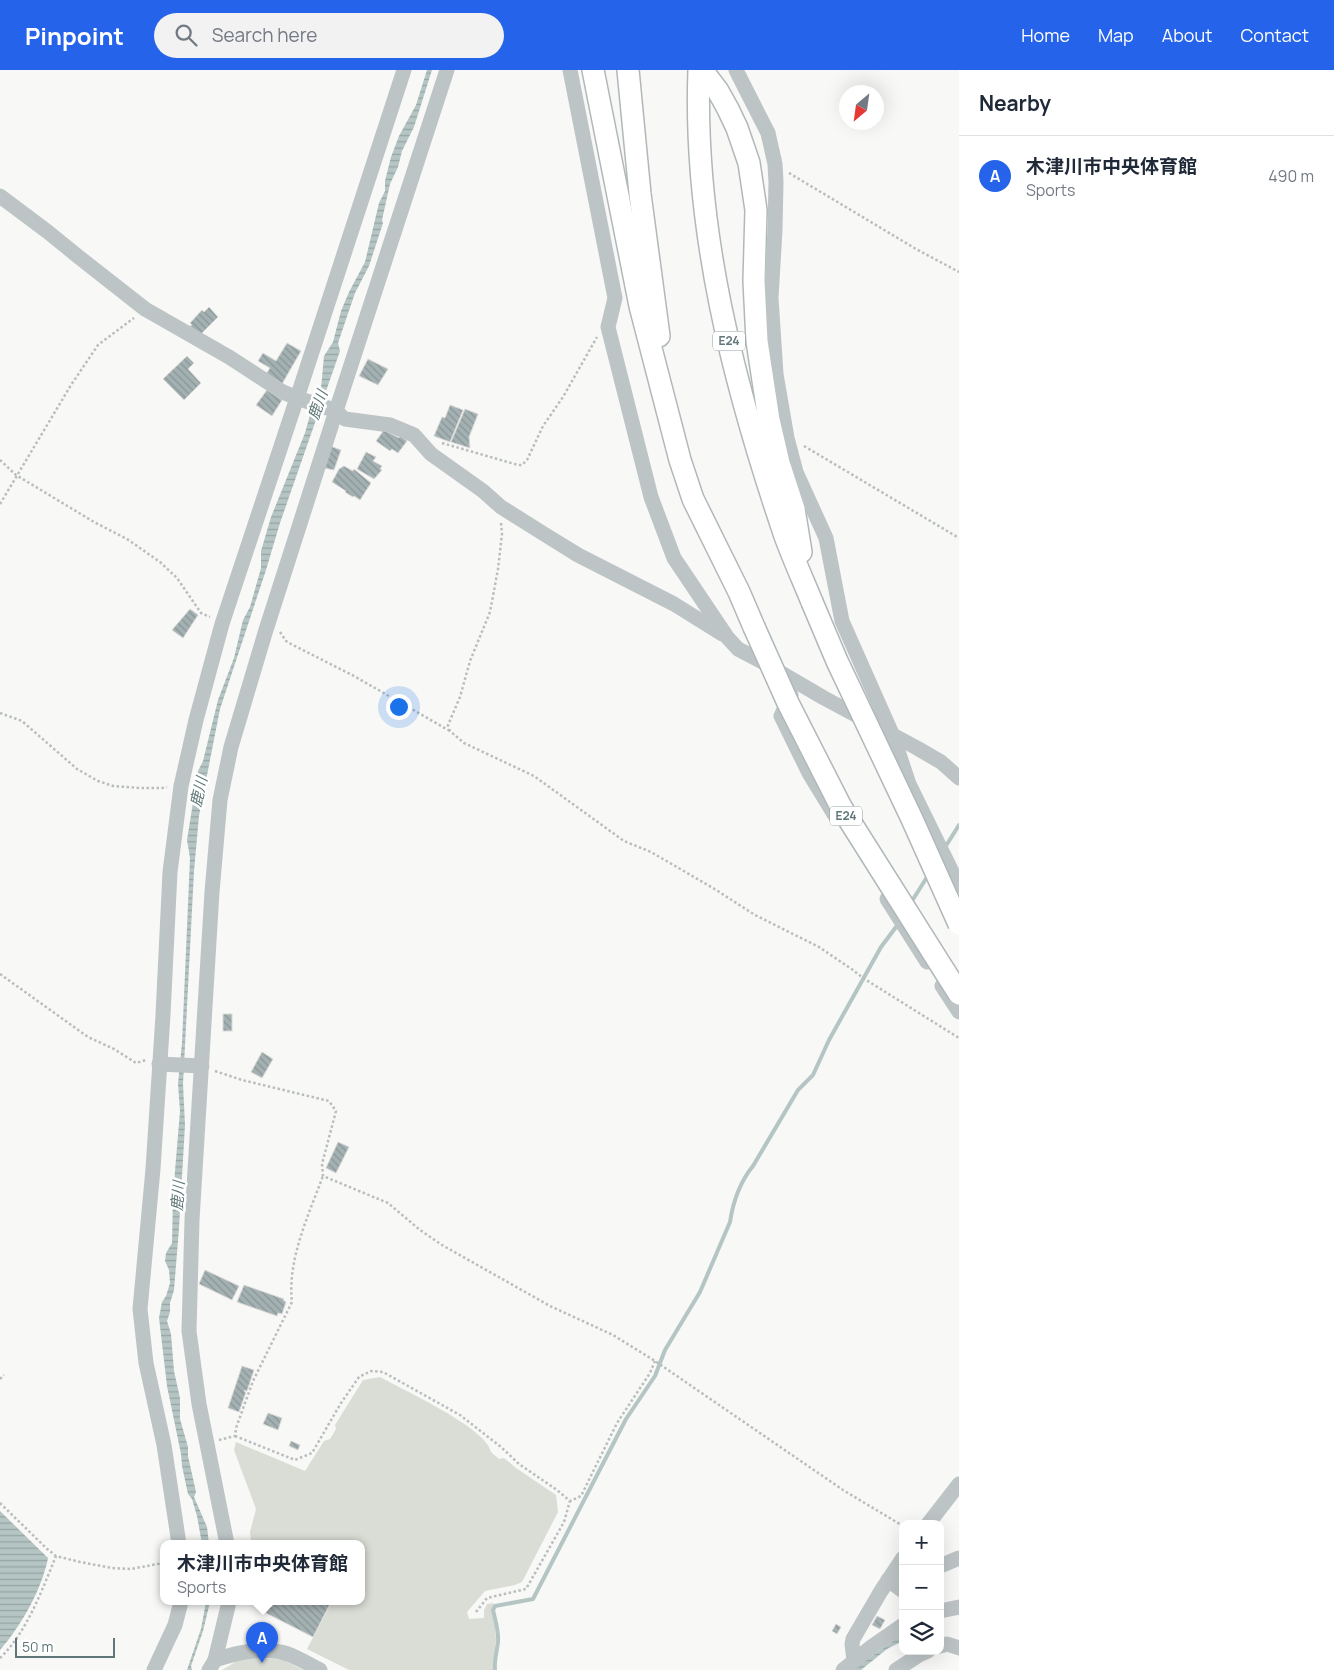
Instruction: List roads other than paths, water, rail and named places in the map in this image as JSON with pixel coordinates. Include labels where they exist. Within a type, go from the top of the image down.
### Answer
[{"type":"highway","points":[[579,70],[591,125],[630,259]]},
{"type":"highway","points":[[593,70],[640,306],[668,413]]},
{"type":"highway","name":"E24","points":[[628,70],[640,194],[656,306],[668,413],[693,499],[788,703],[841,808],[959,994]]},
{"type":"highway","points":[[700,70],[718,91],[728,109],[737,128],[749,163],[756,210],[754,281],[756,332],[769,420],[799,533],[804,582]]},
{"type":"highway","name":"E24","points":[[700,70],[699,147],[703,200],[711,256],[723,318],[755,439],[786,538],[812,602],[837,661],[912,819],[959,924]]},
{"type":"highway","points":[[718,70],[732,87],[752,123],[766,182],[764,238],[754,281]]},
{"type":"street","points":[[178,1540],[164,1444],[146,1363],[140,1309],[153,1169],[157,1063],[163,1015],[170,872],[183,774],[222,624],[299,399],[404,70]]},
{"type":"street","points":[[226,1540],[199,1404],[189,1330],[199,1066],[220,800],[231,747],[335,410],[447,70]]},
{"type":"street","points":[[570,70],[615,298],[608,327],[651,497],[674,558],[727,637],[738,649],[941,762],[959,778]]},
{"type":"street","points":[[736,70],[768,134],[775,164],[775,230],[771,298],[776,374],[787,438],[796,472],[826,538],[842,621],[893,736],[909,784],[959,886]]},
{"type":"street","points":[[0,196],[145,309],[230,357],[283,392],[335,410],[345,419],[390,425],[414,435],[431,454],[501,506],[578,555],[674,604],[727,637]]},
{"type":"street","points":[[797,682],[781,716],[810,773],[855,849],[959,1012]]},
{"type":"street","points":[[157,1063],[199,1066]]},
{"type":"street","points":[[931,1520],[959,1484]]},
{"type":"street","points":[[942,1565],[959,1558]]},
{"type":"street","points":[[848,1665],[853,1639],[899,1564]]},
{"type":"street","points":[[888,1580],[899,1588]]},
{"type":"street","points":[[154,1670],[175,1625],[180,1605]]},
{"type":"street","points":[[212,1665],[228,1605]]},
{"type":"street","points":[[944,1610],[959,1607]]},
{"type":"street","points":[[848,1665],[899,1627]]},
{"type":"street","points":[[212,1665],[233,1653],[246,1651],[271,1652],[289,1655],[320,1670]]},
{"type":"street","points":[[896,1670],[919,1655]]},
{"type":"water","name":"鹿川","points":[[427,70],[432,70],[414,127],[402,151],[398,167],[390,184],[382,220],[383,223],[369,266],[355,293],[338,343],[340,351],[280,523],[220,709],[199,816],[194,871],[183,1084],[185,1125],[179,1228],[174,1290],[167,1321],[171,1334],[174,1371],[180,1398],[180,1419],[188,1447],[188,1456],[196,1492],[194,1497],[207,1527],[209,1540],[201,1540],[197,1516],[192,1499],[188,1494],[182,1466],[167,1386],[159,1318],[162,1302],[170,1283],[169,1270],[165,1261],[166,1253],[172,1243],[173,1195],[180,1111],[178,1084],[182,1043],[190,858],[187,840],[198,771],[203,761],[218,700],[234,658],[243,620],[250,607],[261,568],[261,551],[271,517],[321,388],[324,356],[333,342],[341,311],[349,292],[365,262],[379,203],[385,191],[385,181],[391,157],[399,136],[416,105]]},
{"type":"water","points":[[0,1511],[48,1558],[41,1582],[30,1607],[16,1630],[0,1650]]},
{"type":"water","points":[[205,1605],[209,1605],[191,1666],[192,1670],[187,1670],[201,1629]]},
{"type":"water","points":[[899,1637],[899,1643],[887,1649],[861,1670],[852,1670]]},
{"type":"waterway","points":[[944,849],[959,825]]},
{"type":"waterway","points":[[910,904],[929,874]]},
{"type":"waterway","points":[[495,1670],[498,1645],[493,1610],[495,1606],[533,1599],[626,1419],[655,1376],[665,1350],[700,1292],[730,1222],[735,1200],[744,1179],[798,1090],[813,1075],[829,1040],[881,947],[899,923]]},
{"type":"place","name":"木津川市中央体育館","points":[[262,1663]]}]
